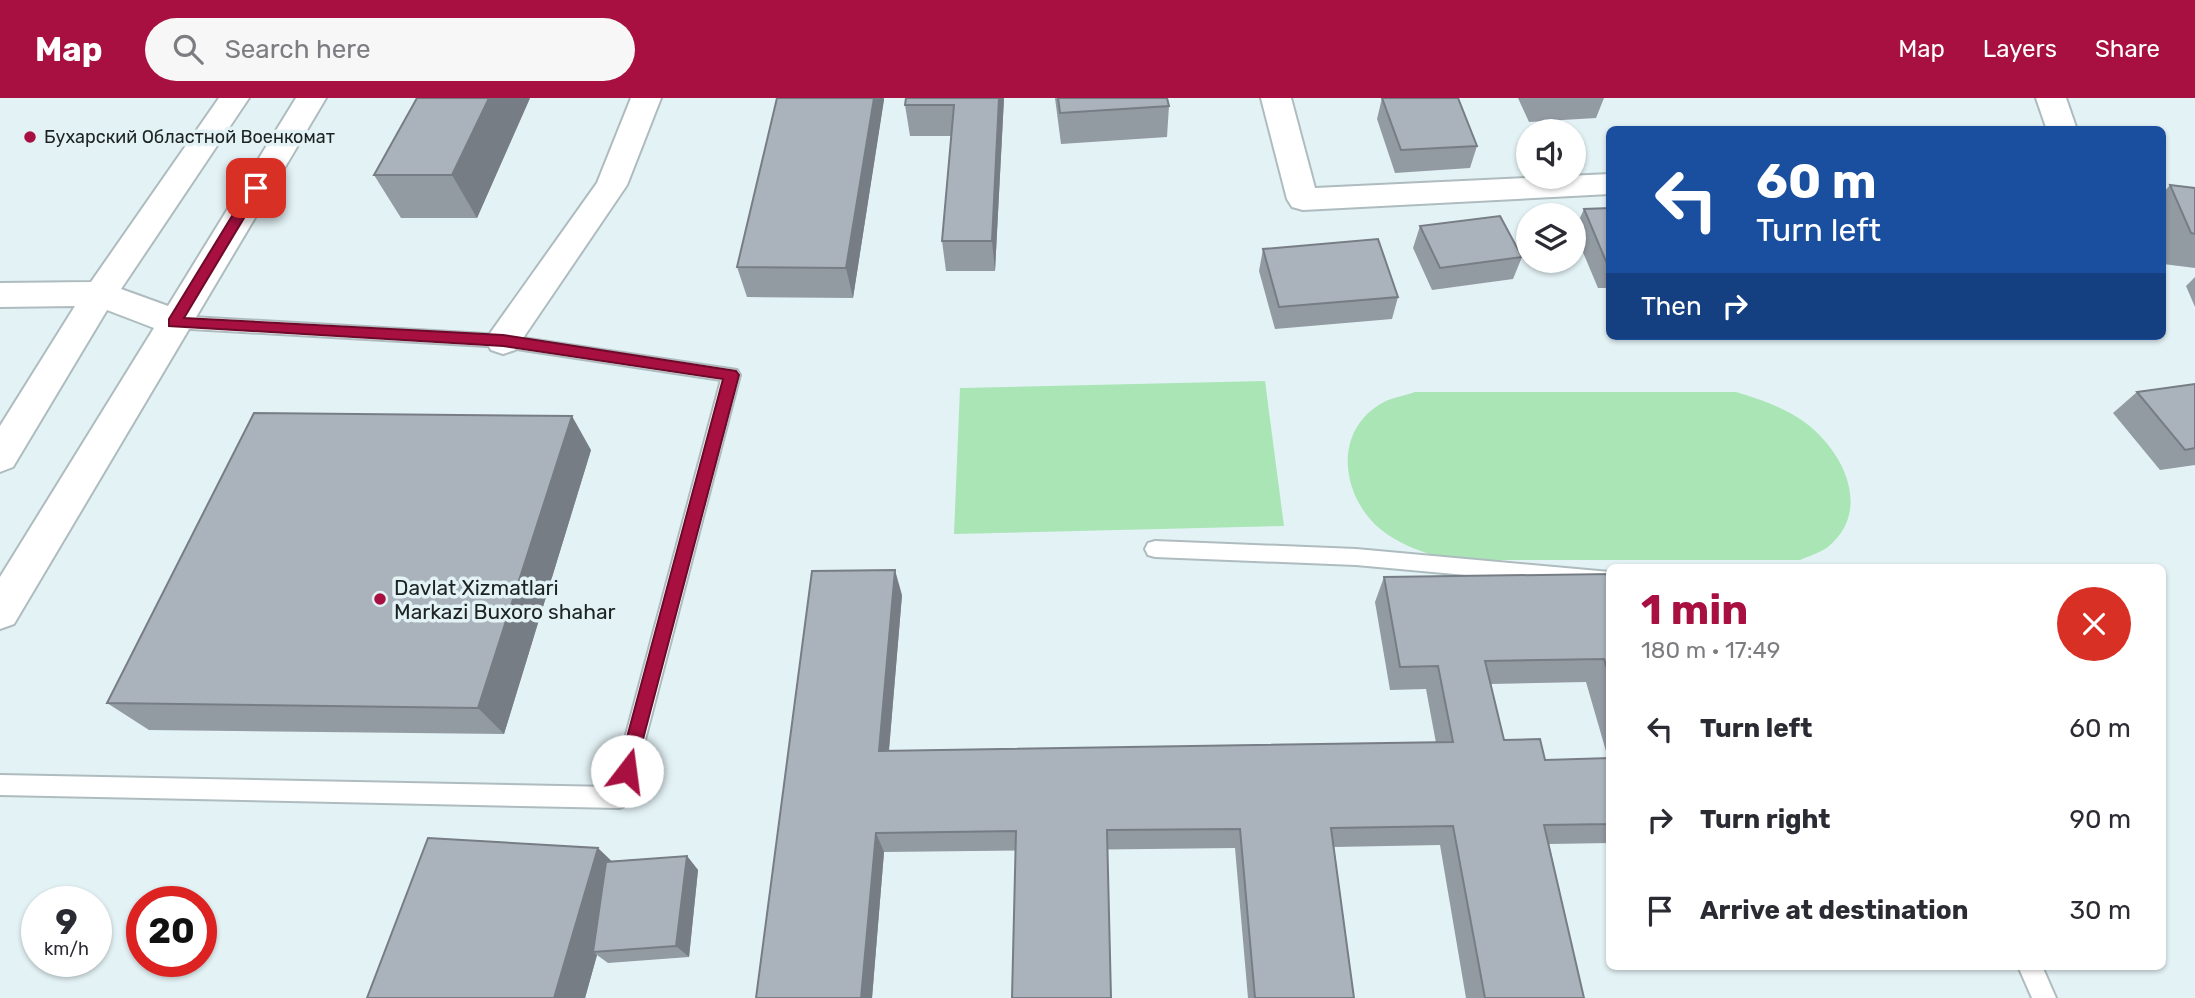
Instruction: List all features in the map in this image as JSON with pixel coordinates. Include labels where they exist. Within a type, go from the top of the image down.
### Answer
[{"type":"main road","points":[[1,454],[100,294],[234,98]]},
{"type":"main road","points":[[0,612],[311,98]]},
{"type":"main road","points":[[503,341],[612,186],[646,98]]},
{"type":"main road","points":[[1276,98],[1303,199],[1606,184]]},
{"type":"main road","points":[[2051,98],[2061,126]]},
{"type":"main road","points":[[0,295],[100,294],[174,322]]},
{"type":"lane","points":[[0,785],[620,797],[731,375],[503,341],[174,322]]},
{"type":"lane","points":[[1155,549],[1356,556],[1606,580]]},
{"type":"lane","points":[[2032,970],[2044,998]]},
{"type":"green space","points":[[1265,381],[1284,526],[954,534],[960,388]]},
{"type":"green space","points":[[1415,392],[1736,392],[1792,414],[1815,431],[1828,445],[1847,478],[1849,514],[1842,531],[1829,546],[1800,560],[1447,560],[1403,543],[1379,528],[1356,498],[1350,480],[1348,462],[1356,428],[1384,402]]},
{"type":"building","points":[[417,98],[489,98],[452,175],[374,175]]},
{"type":"building","points":[[777,98],[874,98],[846,268],[737,267]]},
{"type":"building","points":[[906,98],[999,98],[992,241],[942,241],[954,105],[905,105]]},
{"type":"building","points":[[1058,98],[1167,98],[1169,106],[1060,113]]},
{"type":"building","points":[[1382,98],[1458,98],[1477,146],[1401,150]]},
{"type":"building","points":[[2170,185],[2195,188],[2195,234],[2191,233]]},
{"type":"building","points":[[1606,208],[1606,261],[1586,214],[1586,209]]},
{"type":"building","points":[[1500,216],[1516,246],[1516,258],[1440,268],[1420,226]]},
{"type":"building","points":[[1378,239],[1398,297],[1279,307],[1263,249]]},
{"type":"building","points":[[2195,384],[2195,448],[2185,450],[2137,392]]},
{"type":"building","points":[[254,413],[572,416],[478,708],[107,703]]},
{"type":"building","points":[[895,570],[879,751],[1453,742],[1438,666],[1400,667],[1384,577],[1606,574],[1606,665],[1604,659],[1485,661],[1504,740],[1540,739],[1545,760],[1606,758],[1606,824],[1544,825],[1584,998],[1485,998],[1453,826],[1331,828],[1354,998],[1255,998],[1240,829],[1107,830],[1111,998],[1012,998],[1016,831],[876,833],[861,998],[756,998],[812,571]]},
{"type":"building","points":[[428,838],[598,848],[554,998],[367,998]]},
{"type":"building","points":[[687,856],[676,946],[593,952],[606,862]]},
{"type":"place","name":"Бухарский Областной Военкомат","points":[[30,137]]},
{"type":"place","name":"Davlat Xizmatlari Markazi Buxoro shahar","points":[[380,599]]},
{"type":"route","points":[[256,188],[174,322],[503,341],[731,375],[627,771]]}]
